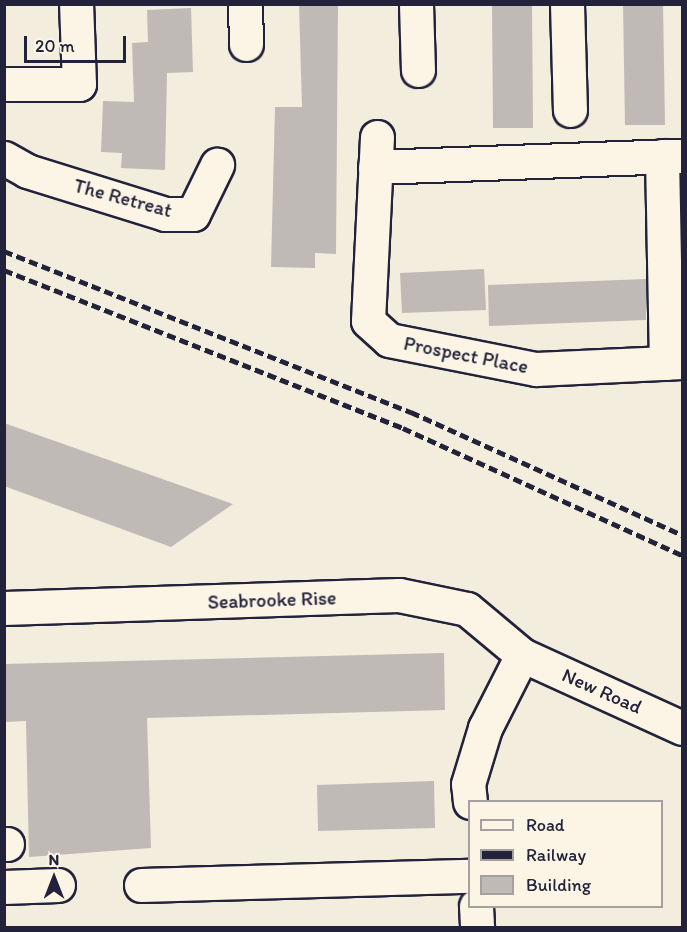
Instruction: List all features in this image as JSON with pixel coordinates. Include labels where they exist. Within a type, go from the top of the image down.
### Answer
[{"type":"street","points":[[4,84],[79,84],[76,4]]},
{"type":"street","points":[[244,4],[246,44]]},
{"type":"street","points":[[416,4],[418,70]]},
{"type":"street","points":[[567,4],[570,110]]},
{"type":"street","name":"Prospect Place","points":[[672,156],[376,152],[369,321],[389,340],[536,369],[674,363]]},
{"type":"street","points":[[672,156],[674,363]]},
{"type":"street","name":"The Retreat","points":[[4,158],[27,171],[165,213],[193,213],[217,165]]},
{"type":"street","name":"Seabrooke Rise","points":[[4,609],[399,594],[467,609],[522,655]]},
{"type":"street","points":[[470,800],[468,784],[485,728],[522,655]]},
{"type":"street","name":"New Road","points":[[522,655],[682,728]]},
{"type":"street","points":[[141,885],[468,876]]},
{"type":"street","points":[[4,887],[58,885]]},
{"type":"street","points":[[476,908],[477,927]]},
{"type":"building","points":[[299,4],[338,4],[336,254],[315,253],[315,268],[271,267],[275,107],[302,107]]},
{"type":"building","points":[[492,4],[532,4],[533,128],[493,128]]},
{"type":"building","points":[[623,4],[663,4],[665,125],[625,125]]},
{"type":"building","points":[[191,8],[193,72],[167,73],[165,170],[121,168],[122,153],[101,152],[103,101],[134,102],[132,43],[148,42],[147,10]]},
{"type":"building","points":[[484,269],[486,310],[402,313],[400,273]]},
{"type":"building","points":[[646,279],[646,320],[489,326],[488,285]]},
{"type":"building","points":[[4,423],[233,504],[171,547],[4,486]]},
{"type":"building","points":[[444,653],[445,710],[147,718],[151,848],[29,857],[26,721],[4,722],[4,664]]},
{"type":"building","points":[[434,781],[435,828],[318,831],[317,785]]},
{"type":"railway","points":[[4,251],[411,412],[682,535]]},
{"type":"railway","points":[[4,270],[403,428],[682,555]]}]
